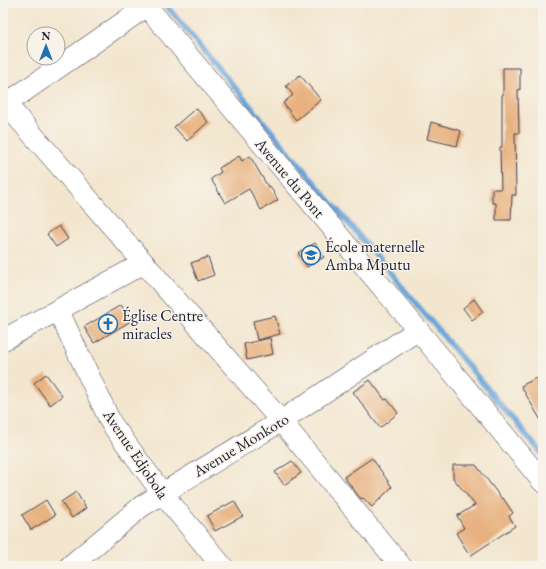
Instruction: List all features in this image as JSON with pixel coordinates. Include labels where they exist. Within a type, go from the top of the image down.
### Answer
[{"type":"street","points":[[146,5],[4,105],[281,421],[401,566]]},
{"type":"street","name":"Avenue du Pont","points":[[146,5],[543,482]]},
{"type":"street","points":[[3,340],[144,263]]},
{"type":"street","name":"Avenue Edjobola","points":[[58,310],[111,423],[162,493],[222,566]]},
{"type":"street","name":"Avenue Monkoto","points":[[70,566],[142,506],[281,421],[418,330]]},
{"type":"building","points":[[503,68],[520,68],[520,90],[518,90],[519,133],[515,133],[516,195],[512,195],[511,220],[496,220],[496,203],[492,203],[492,189],[501,189],[500,147],[502,147]]},
{"type":"building","points":[[300,75],[321,100],[296,120],[283,103],[293,95],[286,86]]},
{"type":"building","points":[[196,108],[208,122],[187,141],[174,127]]},
{"type":"building","points":[[431,122],[461,131],[457,146],[427,139]]},
{"type":"building","points":[[239,156],[242,161],[250,156],[268,187],[270,186],[278,200],[261,210],[249,189],[225,203],[211,179],[221,172],[219,168]]},
{"type":"building","points":[[59,226],[68,239],[56,247],[47,234]]},
{"type":"building","name":"École maternelle Amba Mputu","points":[[315,243],[324,257],[307,267],[298,253]]},
{"type":"building","points":[[208,257],[214,275],[198,281],[191,263]]},
{"type":"building","points":[[474,299],[483,312],[472,320],[463,308]]},
{"type":"building","name":"Église Centre miracles","points":[[121,305],[131,321],[94,343],[84,327]]},
{"type":"building","points":[[275,316],[280,334],[257,340],[253,321]]},
{"type":"building","points":[[270,338],[273,354],[247,360],[244,344]]},
{"type":"building","points":[[46,374],[62,396],[50,405],[34,383]]},
{"type":"building","points":[[536,378],[543,391],[543,424],[521,386]]},
{"type":"building","points":[[370,380],[385,400],[387,399],[398,413],[380,428],[353,392]]},
{"type":"building","points":[[372,458],[392,487],[372,507],[363,498],[361,499],[344,477]]},
{"type":"building","points":[[292,461],[301,473],[284,485],[275,472]]},
{"type":"building","points":[[453,465],[476,465],[502,499],[503,498],[513,513],[509,516],[515,526],[470,556],[456,533],[464,528],[457,516],[475,505],[453,478]]},
{"type":"building","points":[[76,492],[86,508],[72,518],[61,502]]},
{"type":"building","points":[[46,500],[55,515],[31,530],[22,515]]},
{"type":"building","points":[[234,501],[243,516],[215,531],[207,516]]},
{"type":"waterway","points":[[164,3],[543,455]]},
{"type":"place","name":"École maternelle Amba Mputu","points":[[311,255]]},
{"type":"place","name":"Église Centre miracles","points":[[108,324]]}]
